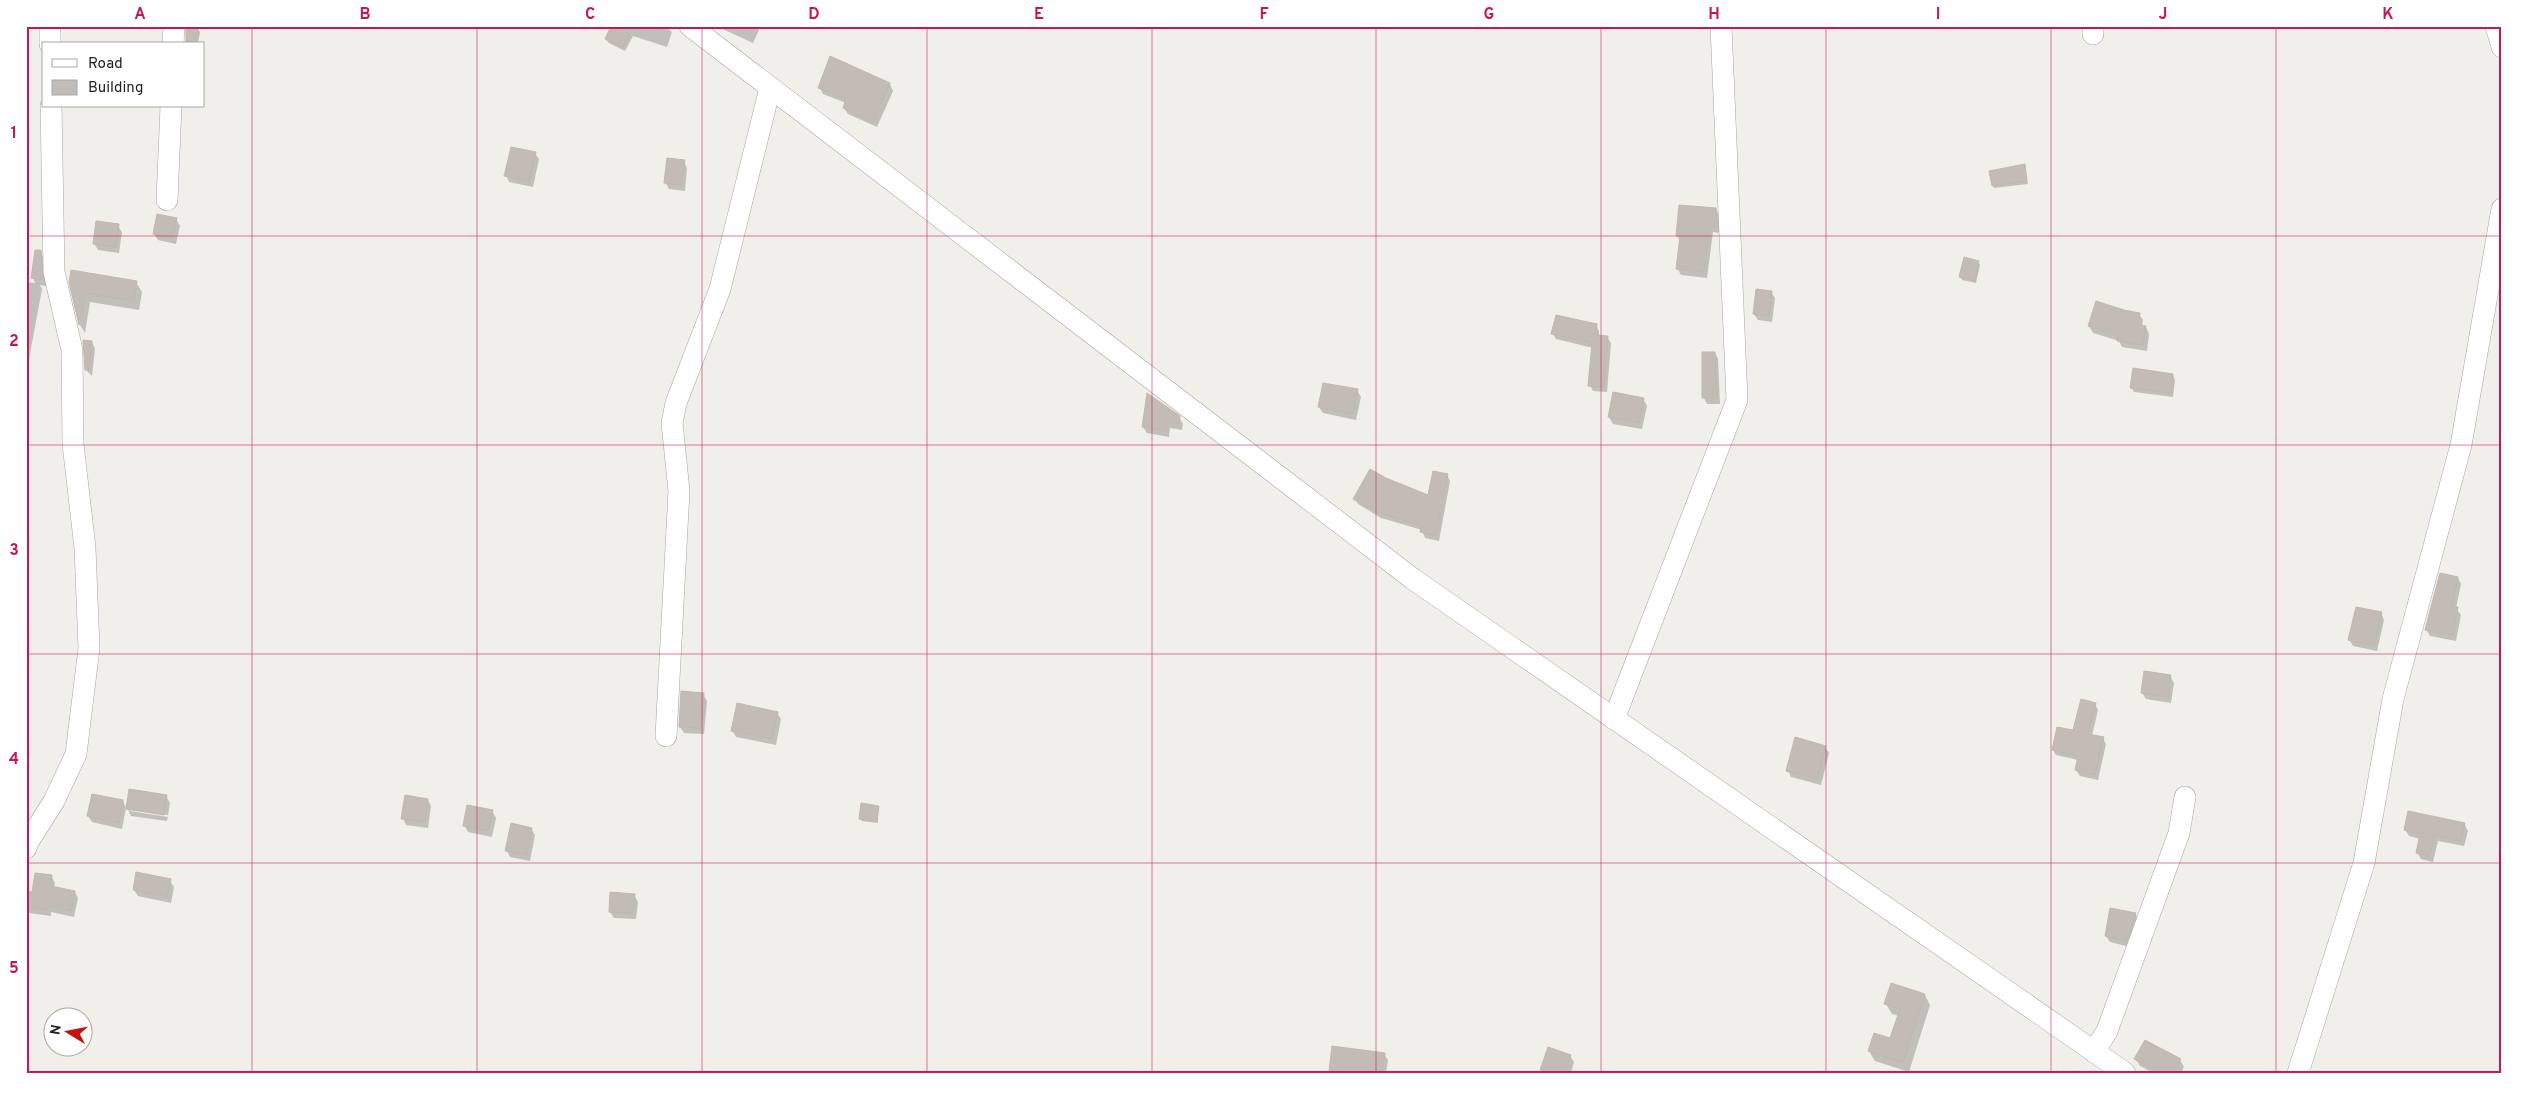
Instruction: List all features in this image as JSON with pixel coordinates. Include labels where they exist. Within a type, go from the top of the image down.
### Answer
[{"type":"street","points":[[50,26],[50,42]]},
{"type":"street","points":[[173,42],[174,26]]},
{"type":"street","points":[[690,26],[1413,579],[2124,1073]]},
{"type":"street","points":[[1614,718],[1737,400],[1721,26]]},
{"type":"street","points":[[2496,26],[2502,47]]},
{"type":"street","points":[[666,736],[679,491],[672,424],[676,403],[720,289],[770,88]]},
{"type":"street","points":[[26,848],[54,801],[76,754],[89,648],[85,548],[72,444],[72,350],[54,272],[51,108]]},
{"type":"street","points":[[167,200],[171,108]]},
{"type":"street","points":[[2298,1073],[2364,863],[2393,699],[2461,445],[2502,209]]},
{"type":"street","points":[[2094,1052],[2107,1031],[2179,833],[2185,797]]},
{"type":"building","points":[[186,26],[197,26],[195,42],[186,42]]},
{"type":"building","points":[[611,26],[630,34],[623,48],[605,39]]},
{"type":"building","points":[[830,56],[890,83],[873,122],[843,108],[846,99],[818,88]]},
{"type":"building","points":[[511,147],[536,152],[529,181],[504,176]]},
{"type":"building","points":[[667,158],[685,160],[681,185],[664,183]]},
{"type":"building","points":[[2025,164],[2027,181],[1992,186],[1989,171]]},
{"type":"building","points":[[1679,205],[1716,208],[1717,227],[1710,226],[1704,272],[1676,269],[1680,236],[1676,236]]},
{"type":"building","points":[[157,214],[177,218],[172,238],[153,234]]},
{"type":"building","points":[[96,221],[119,224],[116,247],[93,244]]},
{"type":"building","points":[[35,250],[41,250],[43,280],[31,278]]},
{"type":"building","points":[[1964,257],[1979,261],[1975,281],[1959,277]]},
{"type":"building","points":[[71,270],[137,281],[134,301],[85,293],[79,325],[69,282]]},
{"type":"building","points":[[1756,289],[1772,291],[1769,316],[1753,314]]},
{"type":"building","points":[[2096,301],[2140,313],[2138,325],[2146,326],[2143,345],[2117,341],[2118,336],[2088,326]]},
{"type":"building","points":[[1556,315],[1597,324],[1596,335],[1608,336],[1604,387],[1588,386],[1592,343],[1551,334]]},
{"type":"building","points":[[83,340],[92,341],[89,370],[85,370]]},
{"type":"building","points":[[1702,352],[1715,352],[1717,398],[1702,398]]},
{"type":"building","points":[[2133,368],[2173,374],[2171,393],[2130,388]]},
{"type":"building","points":[[1323,383],[1358,389],[1353,414],[1318,407]]},
{"type":"building","points":[[1613,392],[1644,398],[1639,423],[1608,417]]},
{"type":"building","points":[[1147,393],[1180,416],[1179,424],[1167,422],[1166,431],[1142,427]]},
{"type":"building","points":[[1370,469],[1386,478],[1428,495],[1433,471],[1448,474],[1436,536],[1420,532],[1422,526],[1377,512],[1353,499]]},
{"type":"building","points":[[2440,573],[2458,577],[2452,606],[2458,607],[2453,635],[2425,630]]},
{"type":"building","points":[[2356,607],[2382,612],[2374,646],[2348,640]]},
{"type":"building","points":[[2144,671],[2171,675],[2168,697],[2141,693]]},
{"type":"building","points":[[681,691],[704,693],[701,728],[679,727]]},
{"type":"building","points":[[2081,699],[2096,703],[2088,734],[2104,737],[2095,775],[2075,770],[2078,756],[2052,750],[2057,727],[2073,730]]},
{"type":"building","points":[[737,703],[778,712],[772,739],[731,731]]},
{"type":"building","points":[[1795,737],[1826,746],[1817,779],[1786,771]]},
{"type":"building","points":[[129,789],[167,795],[164,815],[126,809]]},
{"type":"building","points":[[92,794],[123,800],[119,823],[87,816]]},
{"type":"building","points":[[405,795],[428,799],[425,822],[401,819]]},
{"type":"building","points":[[861,803],[879,806],[877,821],[859,819]]},
{"type":"building","points":[[467,805],[493,810],[488,831],[463,826]]},
{"type":"building","points":[[2408,811],[2465,823],[2461,841],[2434,835],[2430,856],[2416,853],[2420,834],[2404,830]]},
{"type":"building","points":[[511,823],[532,828],[527,855],[505,851]]},
{"type":"building","points":[[136,872],[171,879],[167,897],[133,890]]},
{"type":"building","points":[[35,873],[52,875],[51,886],[75,891],[71,911],[48,906],[48,910],[26,908],[26,891],[32,892]]},
{"type":"building","points":[[610,892],[635,894],[633,913],[609,912]]},
{"type":"building","points":[[2110,908],[2136,913],[2127,941],[2105,936]]},
{"type":"building","points":[[1891,983],[1925,994],[1903,1063],[1868,1051],[1874,1033],[1890,1038],[1900,1009],[1884,1004]]},
{"type":"building","points":[[2145,1040],[2181,1059],[2174,1073],[2159,1073],[2134,1059]]},
{"type":"building","points":[[1332,1046],[1385,1053],[1382,1073],[1329,1071]]},
{"type":"building","points":[[1548,1047],[1571,1055],[1565,1073],[1549,1073],[1540,1070]]}]
